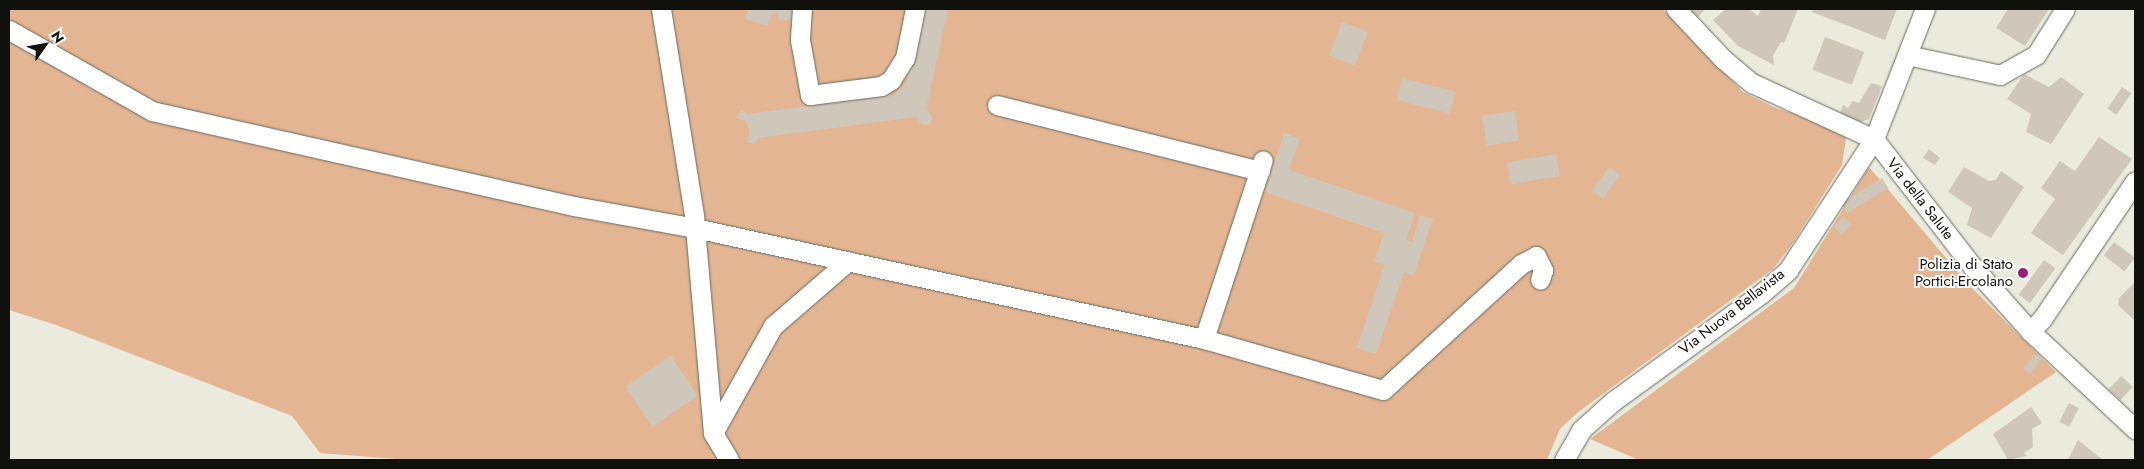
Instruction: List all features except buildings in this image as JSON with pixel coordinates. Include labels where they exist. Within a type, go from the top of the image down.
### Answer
[{"type":"street","points":[[661,9],[695,228],[713,433],[729,460]]},
{"type":"street","points":[[802,9],[800,40],[810,95],[881,86],[891,80],[905,58],[915,9]]},
{"type":"street","name":"Via della Salute","points":[[1676,9],[1723,59],[1752,83],[1874,139],[1973,267],[2030,331],[2135,429]]},
{"type":"street","name":"Via Nuova Bellavista","points":[[1564,460],[1581,430],[1612,402],[1762,293],[1788,270],[1874,139],[1925,9]]},
{"type":"street","points":[[1907,55],[2000,75],[2036,55],[2065,9]]},
{"type":"street","points":[[9,30],[152,111],[574,206],[695,228],[1204,339],[1383,390],[1521,264],[1536,256],[1543,270],[1540,280]]},
{"type":"street","points":[[997,105],[1262,165],[1204,339]]},
{"type":"street","points":[[2030,331],[2042,320],[2135,181]]},
{"type":"street","points":[[713,433],[773,326],[848,261]]},
{"type":"shaded area","points":[[9,9],[1663,9],[1743,92],[1776,108],[1843,130],[1846,139],[1842,165],[1793,243],[1773,269],[1577,413],[1560,429],[1547,460],[409,460],[320,453],[292,416],[59,326],[9,310]]},
{"type":"shaded area","points":[[1869,167],[1968,284],[2056,372],[1927,460],[1639,460],[1590,439],[1794,288]]},
{"type":"place","name":"Polizia di Stato Portici-Ercolano","points":[[2023,273]]}]
